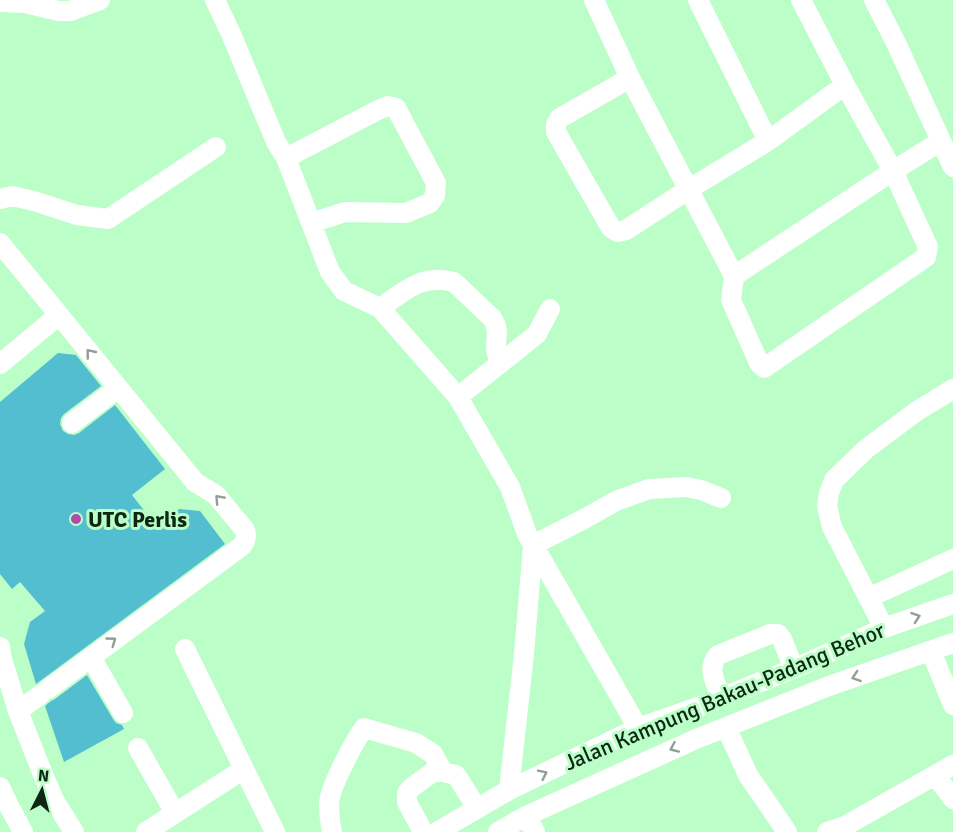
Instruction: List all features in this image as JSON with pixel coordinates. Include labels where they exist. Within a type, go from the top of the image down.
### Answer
[{"type":"street","points":[[0,2],[25,3],[59,11],[70,11],[100,0]]},
{"type":"street","points":[[215,0],[276,142],[286,158],[330,272],[344,291],[381,308],[458,397],[510,488],[527,534],[638,728]]},
{"type":"street","points":[[594,0],[630,78],[734,276],[731,300],[759,363],[764,368],[926,256],[928,248],[893,171],[801,0]]},
{"type":"street","points":[[698,0],[768,141]]},
{"type":"street","points":[[874,0],[953,166]]},
{"type":"street","points":[[630,78],[560,118],[555,132],[611,228],[618,232],[626,230],[688,189],[768,141],[845,85]]},
{"type":"street","points":[[286,158],[388,106],[396,108],[436,183],[435,195],[430,203],[406,213],[345,212],[311,223]]},
{"type":"street","points":[[734,276],[941,141]]},
{"type":"street","points":[[0,199],[12,196],[77,215],[108,219],[216,147]]},
{"type":"street","points":[[0,243],[190,477],[216,495],[245,530],[246,539],[242,546],[18,711]]},
{"type":"street","points":[[381,308],[417,283],[432,280],[454,282],[492,318],[498,334],[496,352],[501,363]]},
{"type":"street","points":[[458,397],[537,334],[550,309]]},
{"type":"street","points":[[0,364],[59,315]]},
{"type":"street","points":[[72,423],[118,388]]},
{"type":"street","points":[[884,628],[832,527],[828,506],[829,493],[834,480],[866,449],[917,411],[953,389]]},
{"type":"street","points":[[533,545],[616,501],[649,489],[686,487],[722,498]]},
{"type":"street","points":[[509,790],[533,545]]},
{"type":"street","points":[[868,598],[953,560]]},
{"type":"street","name":"Jalan Kampung Bakau-Padang Behor","points":[[436,832],[509,790],[638,728],[794,669],[884,628],[953,604]]},
{"type":"street","points":[[721,698],[711,668],[713,660],[718,655],[770,634],[778,634],[782,639],[794,669]]},
{"type":"street","name":"Jalan Kampung Bakau-Padang Behor","points":[[498,832],[531,824],[696,738],[829,686],[953,643]]},
{"type":"street","points":[[0,647],[18,711],[54,800],[74,832]]},
{"type":"street","points":[[185,649],[275,832]]},
{"type":"street","points":[[931,651],[953,705]]},
{"type":"street","points":[[91,657],[123,713]]},
{"type":"street","points":[[726,727],[748,775],[787,832]]},
{"type":"street","points":[[332,832],[329,801],[356,740],[364,729],[416,743],[433,754],[443,772]]},
{"type":"street","points":[[138,748],[175,813]]},
{"type":"street","points":[[827,832],[845,826],[953,765]]},
{"type":"street","points":[[146,832],[244,769]]},
{"type":"street","points":[[423,832],[408,802],[407,793],[433,772],[456,775],[477,808]]},
{"type":"street","points":[[936,776],[953,799]]},
{"type":"street","points":[[0,787],[23,832]]},
{"type":"building","name":"UTC Perlis","points":[[58,353],[76,355],[101,386],[64,414],[60,424],[63,431],[74,435],[79,433],[115,405],[165,469],[132,495],[157,527],[179,509],[200,511],[225,544],[36,684],[24,644],[30,622],[45,611],[20,582],[12,589],[0,574],[0,402]]},
{"type":"building","points":[[87,675],[113,719],[124,729],[64,762],[45,706]]},
{"type":"place","name":"UTC Perlis","points":[[76,519]]}]
